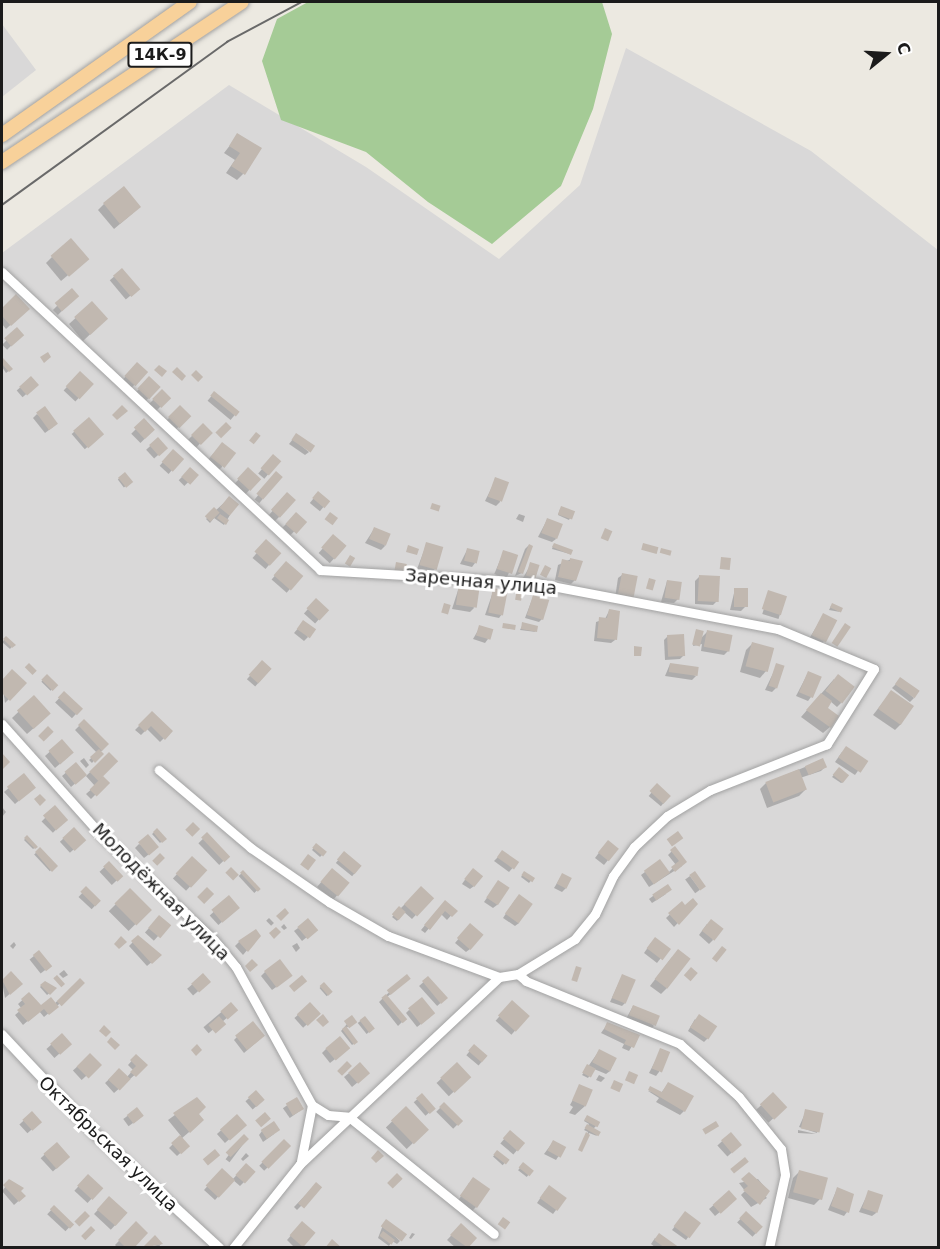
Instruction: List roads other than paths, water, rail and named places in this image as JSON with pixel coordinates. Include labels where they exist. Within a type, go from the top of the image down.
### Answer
[{"type":"main road","name":"14К-9","points":[[2,135],[190,2]]},
{"type":"main road","name":"14К-9","points":[[2,162],[77,108],[242,2]]},
{"type":"street","name":"Заречная улица","points":[[2,272],[320,570],[536,583],[778,629],[874,669],[827,744],[711,790],[667,816],[633,847],[613,876],[595,914],[575,939],[518,974]]},
{"type":"street","name":"Молодёжная улица","points":[[2,724],[103,837],[214,940],[236,967],[312,1105]]},
{"type":"street","points":[[159,770],[251,848],[329,902],[388,936],[499,977],[518,974],[526,981],[680,1044],[739,1097],[781,1149],[785,1175],[769,1248]]},
{"type":"street","points":[[233,1248],[300,1164],[499,977]]},
{"type":"street","name":"Октябрьская улица","points":[[2,1035],[93,1132],[219,1248]]},
{"type":"street","points":[[300,1164],[312,1105],[328,1115],[349,1117],[494,1234]]},
{"type":"tram line","points":[[2,205],[227,42],[302,2]]}]
